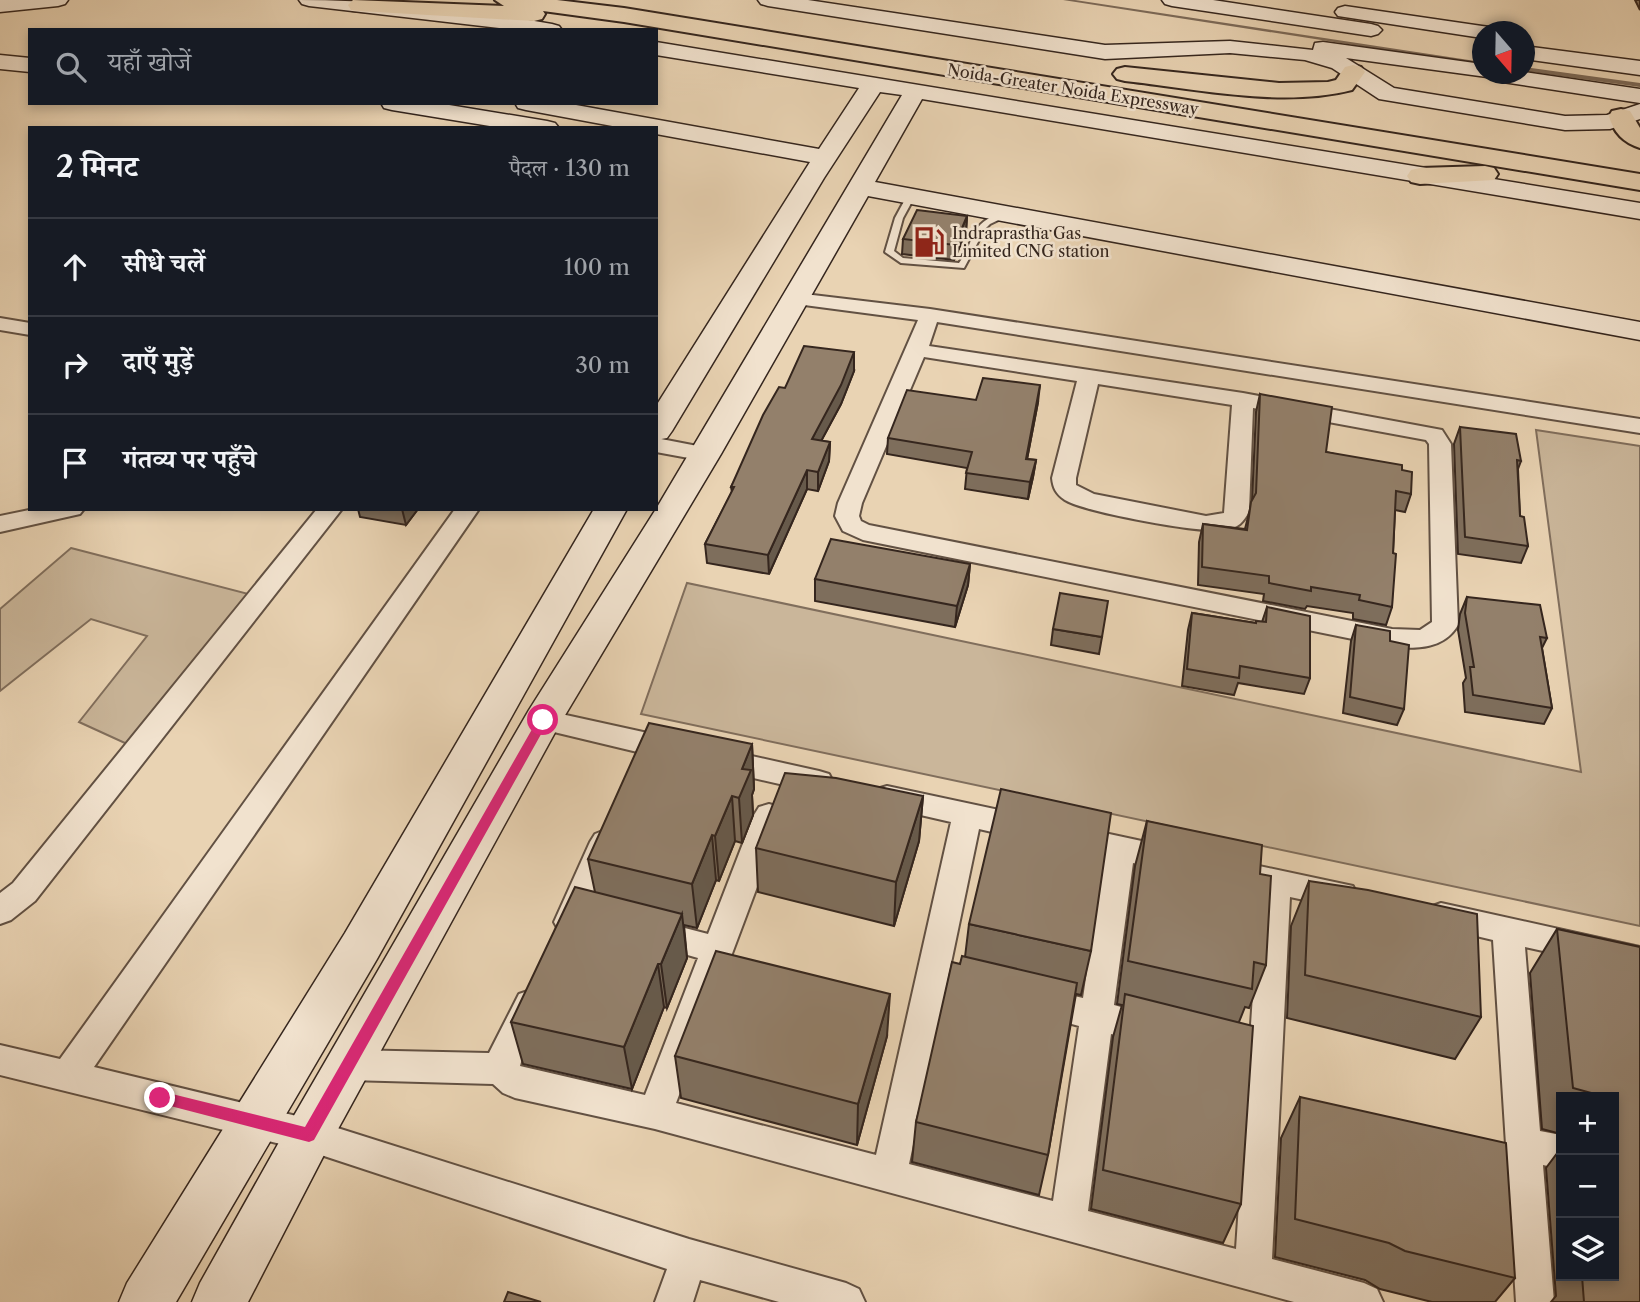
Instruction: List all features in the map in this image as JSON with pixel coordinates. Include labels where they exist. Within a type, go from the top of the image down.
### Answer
[{"type":"highway","name":"Noida-Greater Noida Expressway","points":[[506,0],[724,32],[1640,182]]},
{"type":"highway","name":"Noida-Greater Noida Expressway","points":[[646,0],[1619,155]]},
{"type":"highway","points":[[359,5],[506,11],[724,32]]},
{"type":"highway","points":[[1084,71],[1279,90],[1328,89],[1344,85],[1353,72]]},
{"type":"highway","points":[[1631,113],[1624,127],[1640,140]]},
{"type":"highway","points":[[1420,176],[1549,169]]},
{"type":"street","points":[[0,6],[58,0]]},
{"type":"street","points":[[309,0],[497,20],[541,28]]},
{"type":"street","points":[[768,0],[1105,51],[1198,47],[1268,49],[1328,58],[1376,89],[1402,98],[1565,123],[1597,124],[1631,113],[1593,89]]},
{"type":"street","points":[[1172,0],[1472,45]]},
{"type":"street","points":[[1261,0],[1472,31]]},
{"type":"street","points":[[1014,37],[1109,45],[1242,42],[1388,57],[1472,70]]},
{"type":"street","points":[[1535,38],[1640,52]]},
{"type":"street","points":[[0,44],[28,46]]},
{"type":"street","points":[[658,48],[1640,211]]},
{"type":"street","points":[[1535,54],[1640,68]]},
{"type":"street","points":[[1353,72],[1364,65],[1388,57]]},
{"type":"street","points":[[0,62],[28,65]]},
{"type":"street","points":[[1535,80],[1640,96]]},
{"type":"street","points":[[658,428],[873,85]]},
{"type":"street","points":[[219,1302],[309,1135],[543,720],[705,454],[915,92]]},
{"type":"street","points":[[404,105],[535,126]]},
{"type":"street","points":[[535,105],[630,126]]},
{"type":"street","points":[[658,132],[819,168]]},
{"type":"street","points":[[658,148],[819,168]]},
{"type":"street","points":[[867,177],[911,196],[1640,331]]},
{"type":"street","points":[[867,177],[1640,307]]},
{"type":"street","points":[[796,299],[930,315],[1640,426]]},
{"type":"street","points":[[917,351],[1243,400],[1434,435],[1440,444],[1445,625],[1433,637],[1413,640],[1392,638],[863,532],[851,526],[847,516],[850,503],[917,351],[930,315]]},
{"type":"street","points":[[0,324],[28,329]]},
{"type":"street","points":[[1146,386],[1156,350]]},
{"type":"street","points":[[1198,394],[1206,358]]},
{"type":"street","points":[[1089,377],[1064,478],[1065,488],[1075,496],[1090,501],[1206,524],[1224,523],[1234,518],[1237,510],[1243,400]]},
{"type":"street","points":[[658,445],[705,454]]},
{"type":"street","points":[[0,524],[62,511]]},
{"type":"street","points":[[0,911],[24,892],[328,511]]},
{"type":"street","points":[[69,1075],[466,511]]},
{"type":"street","points":[[146,1302],[361,947],[610,511]]},
{"type":"street","points":[[543,720],[643,756],[786,774],[1372,901]]},
{"type":"street","points":[[654,1113],[786,774]]},
{"type":"street","points":[[889,1175],[945,980],[967,814]]},
{"type":"street","points":[[617,817],[600,920],[551,962],[504,1059],[503,1069],[507,1077],[515,1082],[654,1113],[1364,1302]]},
{"type":"street","points":[[1068,1222],[1120,848]]},
{"type":"street","points":[[1253,1271],[1254,1054],[1276,881]]},
{"type":"street","points":[[1413,910],[1627,956],[1640,963]]},
{"type":"street","points":[[600,920],[716,949]]},
{"type":"street","points":[[1508,930],[1535,1302]]},
{"type":"street","points":[[1008,995],[1176,1034]]},
{"type":"street","points":[[0,1060],[309,1135],[690,1258],[846,1302]]},
{"type":"street","points":[[349,1065],[503,1069]]},
{"type":"street","points":[[1524,1144],[1556,1151]]},
{"type":"street","points":[[674,1302],[690,1258]]},
{"type":"lane","points":[[911,196],[899,218],[889,252],[901,260],[961,266],[983,224],[992,217],[1009,214]]},
{"type":"shaded area","points":[[1536,430],[1640,446],[1640,926],[641,714],[687,583],[1581,772]]},
{"type":"shaded area","points":[[71,548],[260,597],[138,749],[79,722],[147,636],[91,619],[0,691],[0,609]]},
{"type":"building","points":[[917,210],[967,216],[955,245],[903,239]]},
{"type":"building","points":[[804,346],[854,352],[841,385],[812,439],[830,442],[818,472],[807,470],[768,555],[705,544],[734,487],[731,487],[763,415],[779,387],[785,388]]},
{"type":"building","points":[[983,378],[1040,385],[1026,459],[1036,460],[1030,482],[966,473],[972,452],[888,438],[907,390],[976,400]]},
{"type":"building","points":[[1260,394],[1332,407],[1326,452],[1402,465],[1402,470],[1412,472],[1411,494],[1396,491],[1393,553],[1396,554],[1392,607],[1359,600],[1360,595],[1311,587],[1311,591],[1269,583],[1269,576],[1202,567],[1203,524],[1247,530],[1251,502],[1256,493]]},
{"type":"building","points":[[1460,427],[1516,434],[1521,461],[1517,460],[1520,516],[1524,517],[1528,546],[1465,537]]},
{"type":"building","points":[[831,539],[970,564],[957,606],[815,579]]},
{"type":"building","points":[[1060,593],[1108,601],[1102,637],[1053,629]]},
{"type":"building","points":[[1467,597],[1540,605],[1547,638],[1540,637],[1552,708],[1473,695],[1470,667],[1474,667],[1465,613]]},
{"type":"building","points":[[1267,607],[1310,616],[1310,678],[1240,666],[1239,678],[1187,669],[1192,613],[1256,623],[1266,622]]},
{"type":"building","points":[[1356,625],[1390,631],[1390,641],[1409,645],[1404,709],[1350,697]]},
{"type":"building","points":[[649,723],[752,744],[742,769],[751,770],[739,798],[732,796],[692,884],[588,859]]},
{"type":"building","points":[[785,773],[836,778],[923,796],[896,882],[756,848]]},
{"type":"building","points":[[1001,789],[1111,813],[1091,951],[969,924]]},
{"type":"building","points":[[1147,821],[1262,845],[1260,874],[1271,876],[1266,965],[1254,962],[1252,989],[1128,961]]},
{"type":"building","points":[[1309,881],[1368,890],[1477,914],[1481,1017],[1305,975]]},
{"type":"building","points":[[575,887],[682,914],[624,1047],[511,1022]]},
{"type":"building","points":[[1557,929],[1640,947],[1640,1302],[1584,1302],[1582,1281],[1619,1281],[1619,1092],[1588,1092],[1573,1088]]},
{"type":"building","points":[[716,951],[890,994],[858,1104],[675,1056]]},
{"type":"building","points":[[962,956],[1077,983],[1048,1155],[916,1122],[952,962],[960,964]]},
{"type":"building","points":[[1125,994],[1253,1026],[1241,1204],[1103,1170]]},
{"type":"building","points":[[1300,1097],[1506,1143],[1515,1278],[1405,1251],[1389,1243],[1295,1219]]},
{"type":"building","points":[[508,1292],[541,1302],[504,1302]]},
{"type":"waterway","points":[[1065,0],[1472,62]]},
{"type":"waterway","points":[[1535,71],[1640,85]]},
{"type":"place","name":"Indraprastha Gas Limited CNG station","points":[[929,242]]},
{"type":"route","points":[[160,1098],[309,1135],[543,720]]}]
